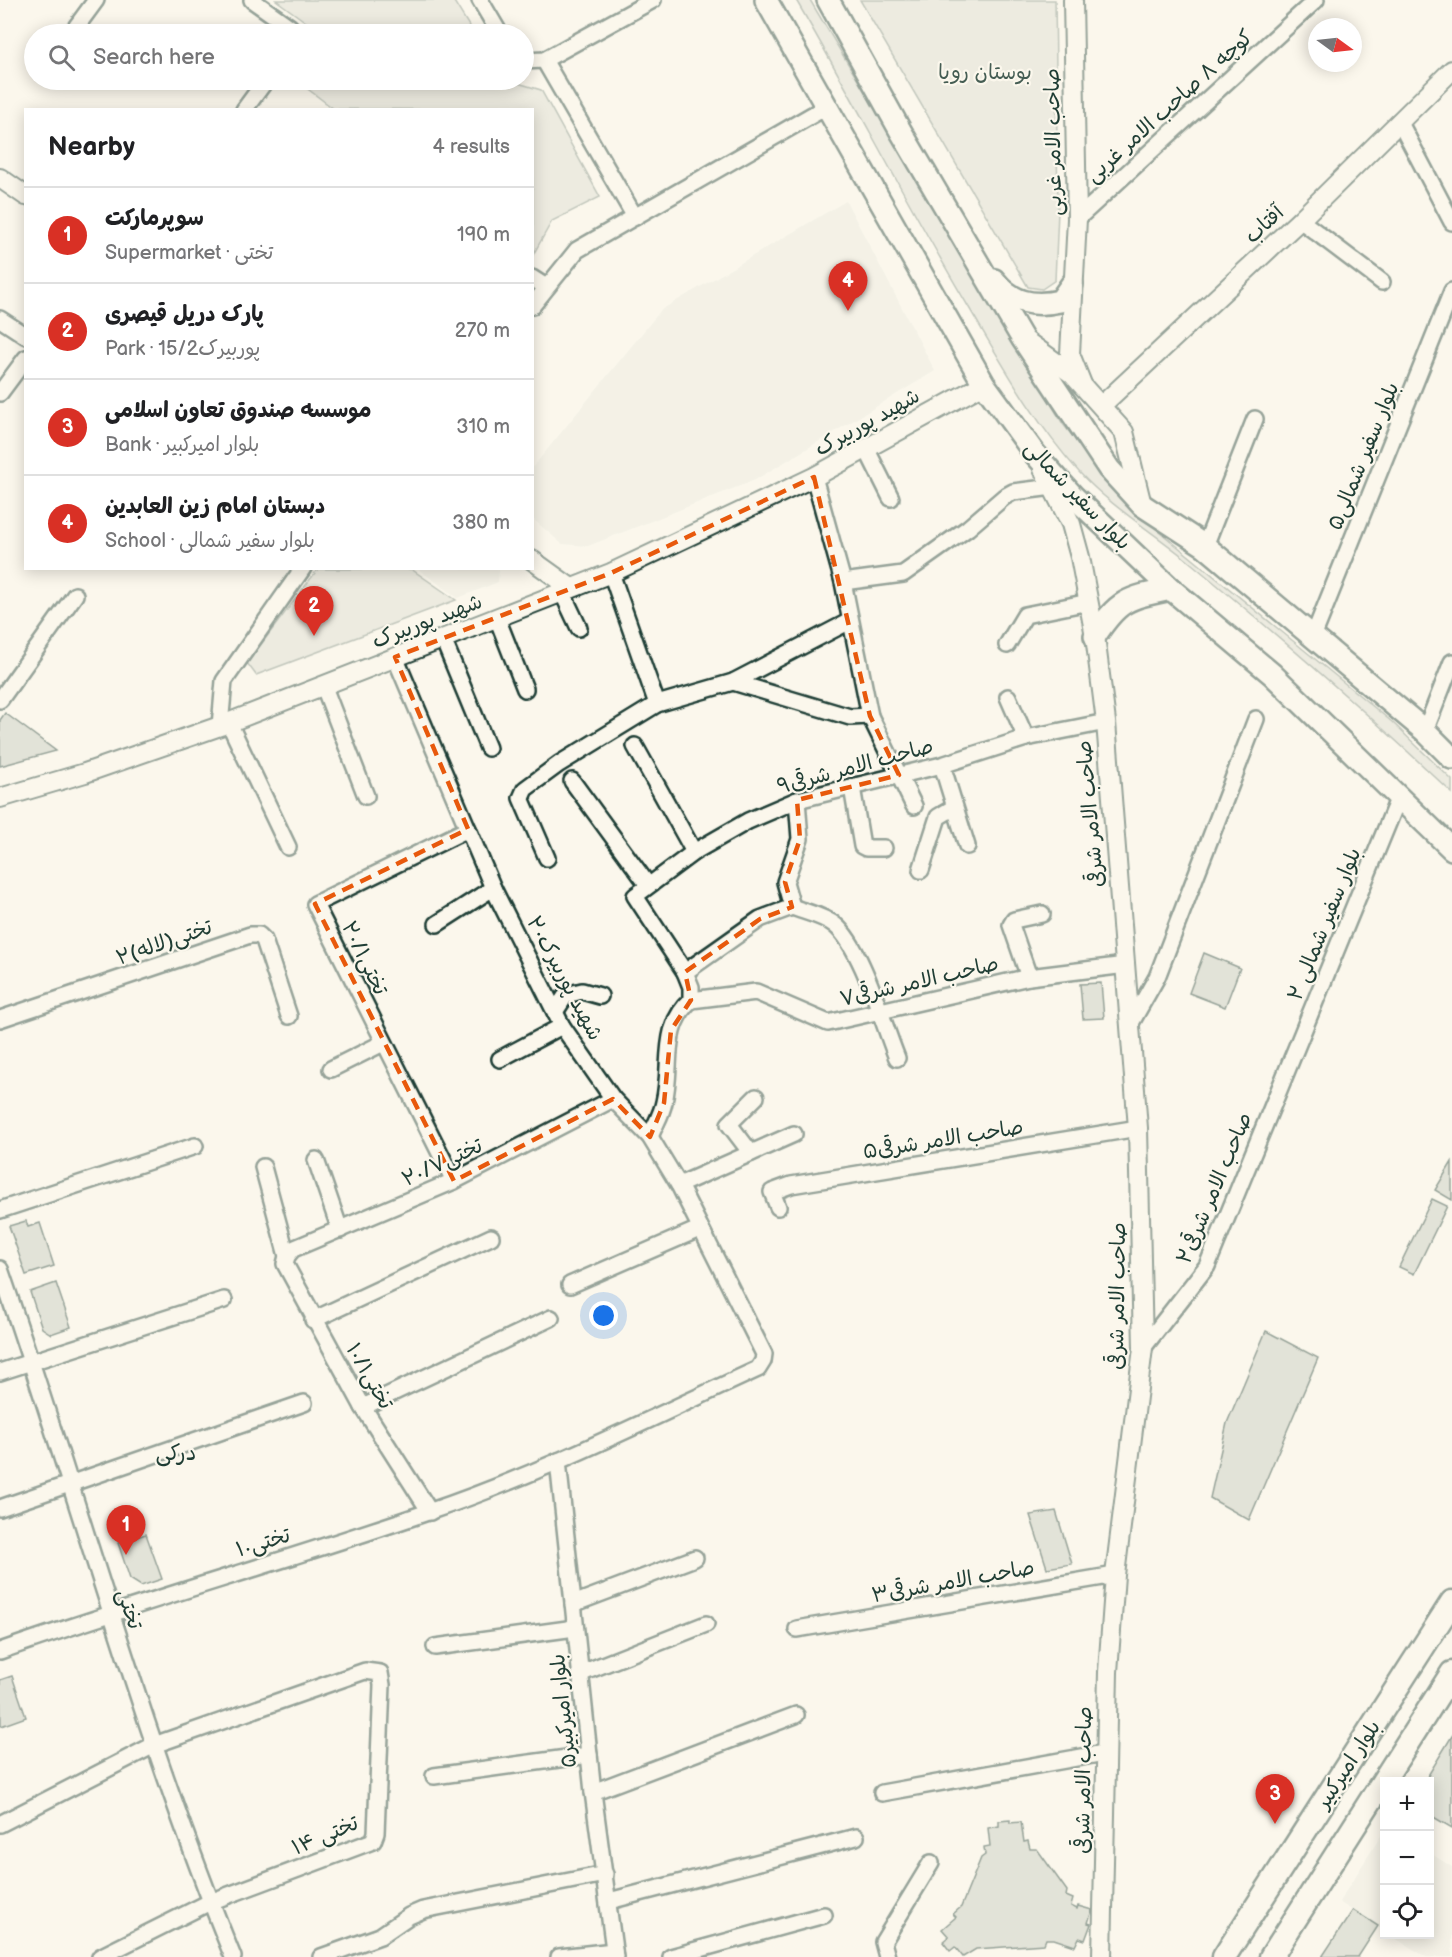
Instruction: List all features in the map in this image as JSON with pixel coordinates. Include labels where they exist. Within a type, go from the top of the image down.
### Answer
[{"type":"main road","name":"بلوار سفیر شمالی","points":[[766,0],[984,384],[1035,454],[1073,496],[1171,589],[1272,674],[1452,849]]},
{"type":"main road","name":"بلوار سفیر شمالی","points":[[828,0],[968,248],[1022,338],[1082,432],[1109,469],[1142,505],[1205,546],[1425,731],[1452,758]]},
{"type":"main road","points":[[968,248],[1011,298],[1025,303],[1035,305],[1060,301],[1072,284]]},
{"type":"main road","points":[[1095,636],[1112,611],[1133,597],[1171,589]]},
{"type":"main road","name":"بلوار امیرکبیر","points":[[1224,1957],[1452,1602]]},
{"type":"main road","name":"بلوار امیرکبیر","points":[[1271,1957],[1452,1673]]},
{"type":"main road","points":[[1345,1769],[1377,1790]]},
{"type":"street","points":[[78,24],[96,0]]},
{"type":"street","points":[[252,0],[286,24]]},
{"type":"street","points":[[480,0],[494,24]]},
{"type":"street","points":[[534,60],[544,60],[653,0]]},
{"type":"street","name":"صاحب الامر غربی","points":[[1073,0],[1077,219],[1070,354],[1082,384]]},
{"type":"street","name":"کوچه ۸ صاحب الامر غربی","points":[[1077,219],[1316,0]]},
{"type":"street","points":[[544,60],[634,217]]},
{"type":"street","name":"آفتاب","points":[[1101,405],[1300,220],[1452,70]]},
{"type":"street","points":[[245,108],[259,90]]},
{"type":"street","points":[[534,303],[577,250],[826,107]]},
{"type":"street","points":[[1399,121],[1452,222]]},
{"type":"street","points":[[0,178],[24,195]]},
{"type":"street","points":[[1300,220],[1382,282]]},
{"type":"street","points":[[534,279],[546,287]]},
{"type":"street","name":"بلوار سفیر شمالی۵","points":[[1313,637],[1452,291]]},
{"type":"street","points":[[0,319],[24,335]]},
{"type":"street","points":[[1022,338],[1082,384],[1124,432],[1142,505]]},
{"type":"street","points":[[0,393],[24,361]]},
{"type":"street","name":"شهید پوربیرک","points":[[0,798],[85,773],[225,725],[611,573],[814,477],[984,384]]},
{"type":"street","points":[[1205,546],[1255,420]]},
{"type":"street","points":[[866,448],[891,498]]},
{"type":"street","name":"صاحب الامر شرقی","points":[[1035,454],[1071,524],[1095,636],[1106,722],[1138,1128],[1143,1348],[1115,1575],[1104,1753],[1102,1957]]},
{"type":"street","points":[[814,477],[843,582],[870,716],[914,806]]},
{"type":"street","points":[[843,582],[903,574],[968,528],[1004,497],[1013,492],[1053,488]]},
{"type":"street","points":[[534,562],[567,590],[579,628]]},
{"type":"street","points":[[288,847],[225,725],[224,681],[302,570]]},
{"type":"street","points":[[611,573],[657,704]]},
{"type":"street","points":[[0,700],[75,595]]},
{"type":"street","points":[[1007,645],[1025,615],[1089,602]]},
{"type":"street","points":[[497,618],[525,689]]},
{"type":"street","points":[[547,858],[521,793],[559,764],[657,704],[733,682],[850,621]]},
{"type":"street","points":[[443,639],[488,748]]},
{"type":"street","name":"شهید پوربیرک۲۰","points":[[395,657],[494,888],[562,1026],[613,1100],[650,1137],[679,1185],[699,1229],[764,1354],[763,1361]]},
{"type":"street","points":[[1425,731],[1452,662]]},
{"type":"street","points":[[733,682],[850,717],[870,716]]},
{"type":"street","points":[[324,687],[366,796]]},
{"type":"street","points":[[1008,697],[1026,738]]},
{"type":"street","points":[[1131,1023],[1157,977],[1257,719]]},
{"type":"street","name":"صاحب الامر شرقی۹","points":[[685,972],[635,896],[694,852],[748,821],[797,800],[942,765],[1026,738],[1106,722]]},
{"type":"street","points":[[635,746],[694,852]]},
{"type":"street","points":[[942,765],[953,808],[967,846]]},
{"type":"street","points":[[572,781],[648,885]]},
{"type":"street","points":[[852,787],[862,846],[884,848]]},
{"type":"street","name":"بلوار سفیر شمالی ۲","points":[[1288,1066],[1398,799]]},
{"type":"street","points":[[792,908],[785,882],[800,839],[797,800]]},
{"type":"street","points":[[921,870],[938,817],[953,808]]},
{"type":"street","name":"تختی۲۰/۱","points":[[454,1181],[315,904],[468,829]]},
{"type":"street","points":[[437,924],[494,888]]},
{"type":"street","points":[[650,1137],[664,1102],[670,1030],[680,1011],[691,1000],[691,987],[685,972],[760,920],[792,908],[833,923],[838,928],[863,970],[897,1058]]},
{"type":"street","points":[[1029,977],[1011,925],[1014,920],[1042,914]]},
{"type":"street","name":"۲تختی(لاله)","points":[[0,1019],[250,935],[259,935],[264,940],[289,1016]]},
{"type":"street","name":"صاحب الامر شرقی۷","points":[[691,1000],[756,992],[828,1023],[1029,977],[1126,964]]},
{"type":"street","points":[[555,1012],[566,995],[582,991],[600,996]]},
{"type":"street","points":[[500,1059],[562,1026]]},
{"type":"street","points":[[331,1069],[383,1043]]},
{"type":"street","name":"۲صاحب الامر شرقی","points":[[1143,1348],[1207,1266],[1288,1066]]},
{"type":"street","points":[[751,1153],[729,1124],[756,1097]]},
{"type":"street","name":"تختی۲۰/۷","points":[[287,1256],[293,1249],[454,1181],[613,1100]]},
{"type":"street","name":"صاحب الامر شرقی۵","points":[[778,1207],[772,1192],[791,1185],[1138,1128]]},
{"type":"street","points":[[679,1185],[794,1134]]},
{"type":"street","points":[[0,1210],[195,1146]]},
{"type":"street","points":[[316,1160],[340,1230]]},
{"type":"street","name":"تختی۱۰/۱","points":[[263,1167],[287,1256],[285,1264],[313,1320],[363,1407],[430,1512]]},
{"type":"street","points":[[570,1286],[699,1229]]},
{"type":"street","points":[[313,1320],[490,1237]]},
{"type":"street","name":"تختی","points":[[0,1269],[32,1361],[109,1613],[210,1902],[233,1957]]},
{"type":"street","points":[[0,1372],[224,1300]]},
{"type":"street","points":[[363,1407],[551,1318]]},
{"type":"street","name":"تختی۱۰","points":[[0,1651],[109,1613],[430,1512],[558,1461],[758,1369],[763,1361]]},
{"type":"street","points":[[0,1508],[304,1403]]},
{"type":"street","name":"بلوار امیرکبیر۵","points":[[558,1461],[593,1792],[615,1954]]},
{"type":"street","points":[[573,1604],[695,1558]]},
{"type":"street","name":"صاحب الامر شرقی۳","points":[[797,1629],[1115,1575]]},
{"type":"street","points":[[582,1673],[706,1624]]},
{"type":"street","points":[[435,1647],[575,1628]]},
{"type":"street","name":"تختی ۱۴","points":[[154,1745],[365,1671],[376,1671],[382,1679],[376,1833],[373,1841],[210,1902]]},
{"type":"street","points":[[593,1792],[796,1715]]},
{"type":"street","points":[[0,1824],[154,1745]]},
{"type":"street","points":[[882,1793],[1104,1753]]},
{"type":"street","points":[[434,1776],[589,1755]]},
{"type":"street","points":[[609,1901],[856,1837]]},
{"type":"street","points":[[887,1957],[883,1942],[931,1863]]},
{"type":"street","points":[[321,1957],[380,1936],[409,1916],[423,1910],[605,1875]]},
{"type":"street","points":[[100,1957],[210,1902]]},
{"type":"street","points":[[670,1957],[824,1915]]},
{"type":"street","points":[[559,1957],[615,1954]]},
{"type":"highlighted area","points":[[814,477],[870,716],[899,775],[797,800],[800,839],[785,882],[792,907],[760,919],[685,972],[691,1000],[671,1030],[664,1103],[650,1137],[613,1099],[454,1181],[315,904],[468,829],[395,657],[611,573]]},
{"type":"shaded area","points":[[846,201],[935,371],[755,480],[588,546],[562,544],[534,520],[534,466],[661,310]]},
{"type":"shaded area","points":[[419,570],[499,570],[498,582],[458,598]]},
{"type":"shaded area","points":[[1380,1837],[1380,1928],[1339,1902]]},
{"type":"shaded area","points":[[1434,1856],[1452,1867],[1452,1957],[1426,1957],[1397,1939],[1434,1939]]},
{"type":"green space","points":[[276,0],[453,0],[468,24],[309,24]]},
{"type":"green space","points":[[796,0],[810,0],[1063,424],[1127,505],[1392,722],[1452,780],[1452,793],[1357,705],[1258,620],[1178,553],[1105,497],[1063,453],[1034,414],[996,353],[926,234]]},
{"type":"green space","name":"بوستان رویا","points":[[860,0],[1055,0],[1058,211],[1055,280],[1042,289],[1028,287]]},
{"type":"green space","points":[[534,88],[541,90],[600,197],[552,221],[534,253],[534,108],[333,108],[309,90],[534,90]]},
{"type":"green space","points":[[317,570],[412,570],[456,600],[256,675],[247,663]]},
{"type":"building","points":[[5,713],[56,751],[0,766],[0,720]]},
{"type":"building","points":[[1204,953],[1240,968],[1225,1007],[1189,993]]},
{"type":"building","points":[[1101,983],[1104,1018],[1083,1019],[1080,984]]},
{"type":"building","points":[[1452,1162],[1452,1200],[1435,1190]]},
{"type":"building","points":[[1432,1199],[1447,1206],[1414,1274],[1399,1267]]},
{"type":"building","points":[[26,1221],[28,1227],[40,1223],[54,1266],[26,1275],[9,1226]]},
{"type":"building","points":[[56,1283],[71,1327],[51,1334],[42,1328],[30,1292]]},
{"type":"building","points":[[1266,1331],[1318,1358],[1249,1520],[1210,1498],[1227,1423]]},
{"type":"building","points":[[1056,1511],[1072,1564],[1047,1568],[1030,1515]]},
{"type":"building","points":[[146,1534],[162,1579],[141,1586],[130,1579],[118,1543]]},
{"type":"building","points":[[12,1676],[26,1717],[1,1726],[0,1680]]},
{"type":"building","points":[[1452,1736],[1452,1828],[1434,1817],[1434,1777],[1427,1777]]},
{"type":"building","points":[[1010,1820],[1010,1823],[1021,1822],[1024,1842],[1028,1841],[1030,1849],[1037,1849],[1067,1891],[1066,1896],[1073,1899],[1071,1906],[1077,1909],[1078,1906],[1092,1910],[1088,1923],[1091,1924],[1085,1940],[1079,1938],[1075,1946],[1054,1939],[1046,1939],[1044,1944],[976,1949],[963,1957],[955,1947],[950,1951],[943,1942],[949,1937],[942,1929],[956,1917],[953,1914],[961,1907],[981,1858],[985,1855],[984,1847],[990,1846],[988,1828],[999,1826],[999,1821]]},
{"type":"building","points":[[1353,1910],[1378,1926],[1358,1957],[1322,1957]]},
{"type":"place","name":"دبستان امام زین العابدین","points":[[848,311]]},
{"type":"place","name":"پارک دریل قیصری","points":[[314,636]]},
{"type":"place","name":"سوپرمارکت","points":[[126,1555]]},
{"type":"place","name":"موسسه صندوق تعاون اسلامی","points":[[1275,1824]]},
{"type":"district","name":"درکی","points":[[176,1452]]}]
